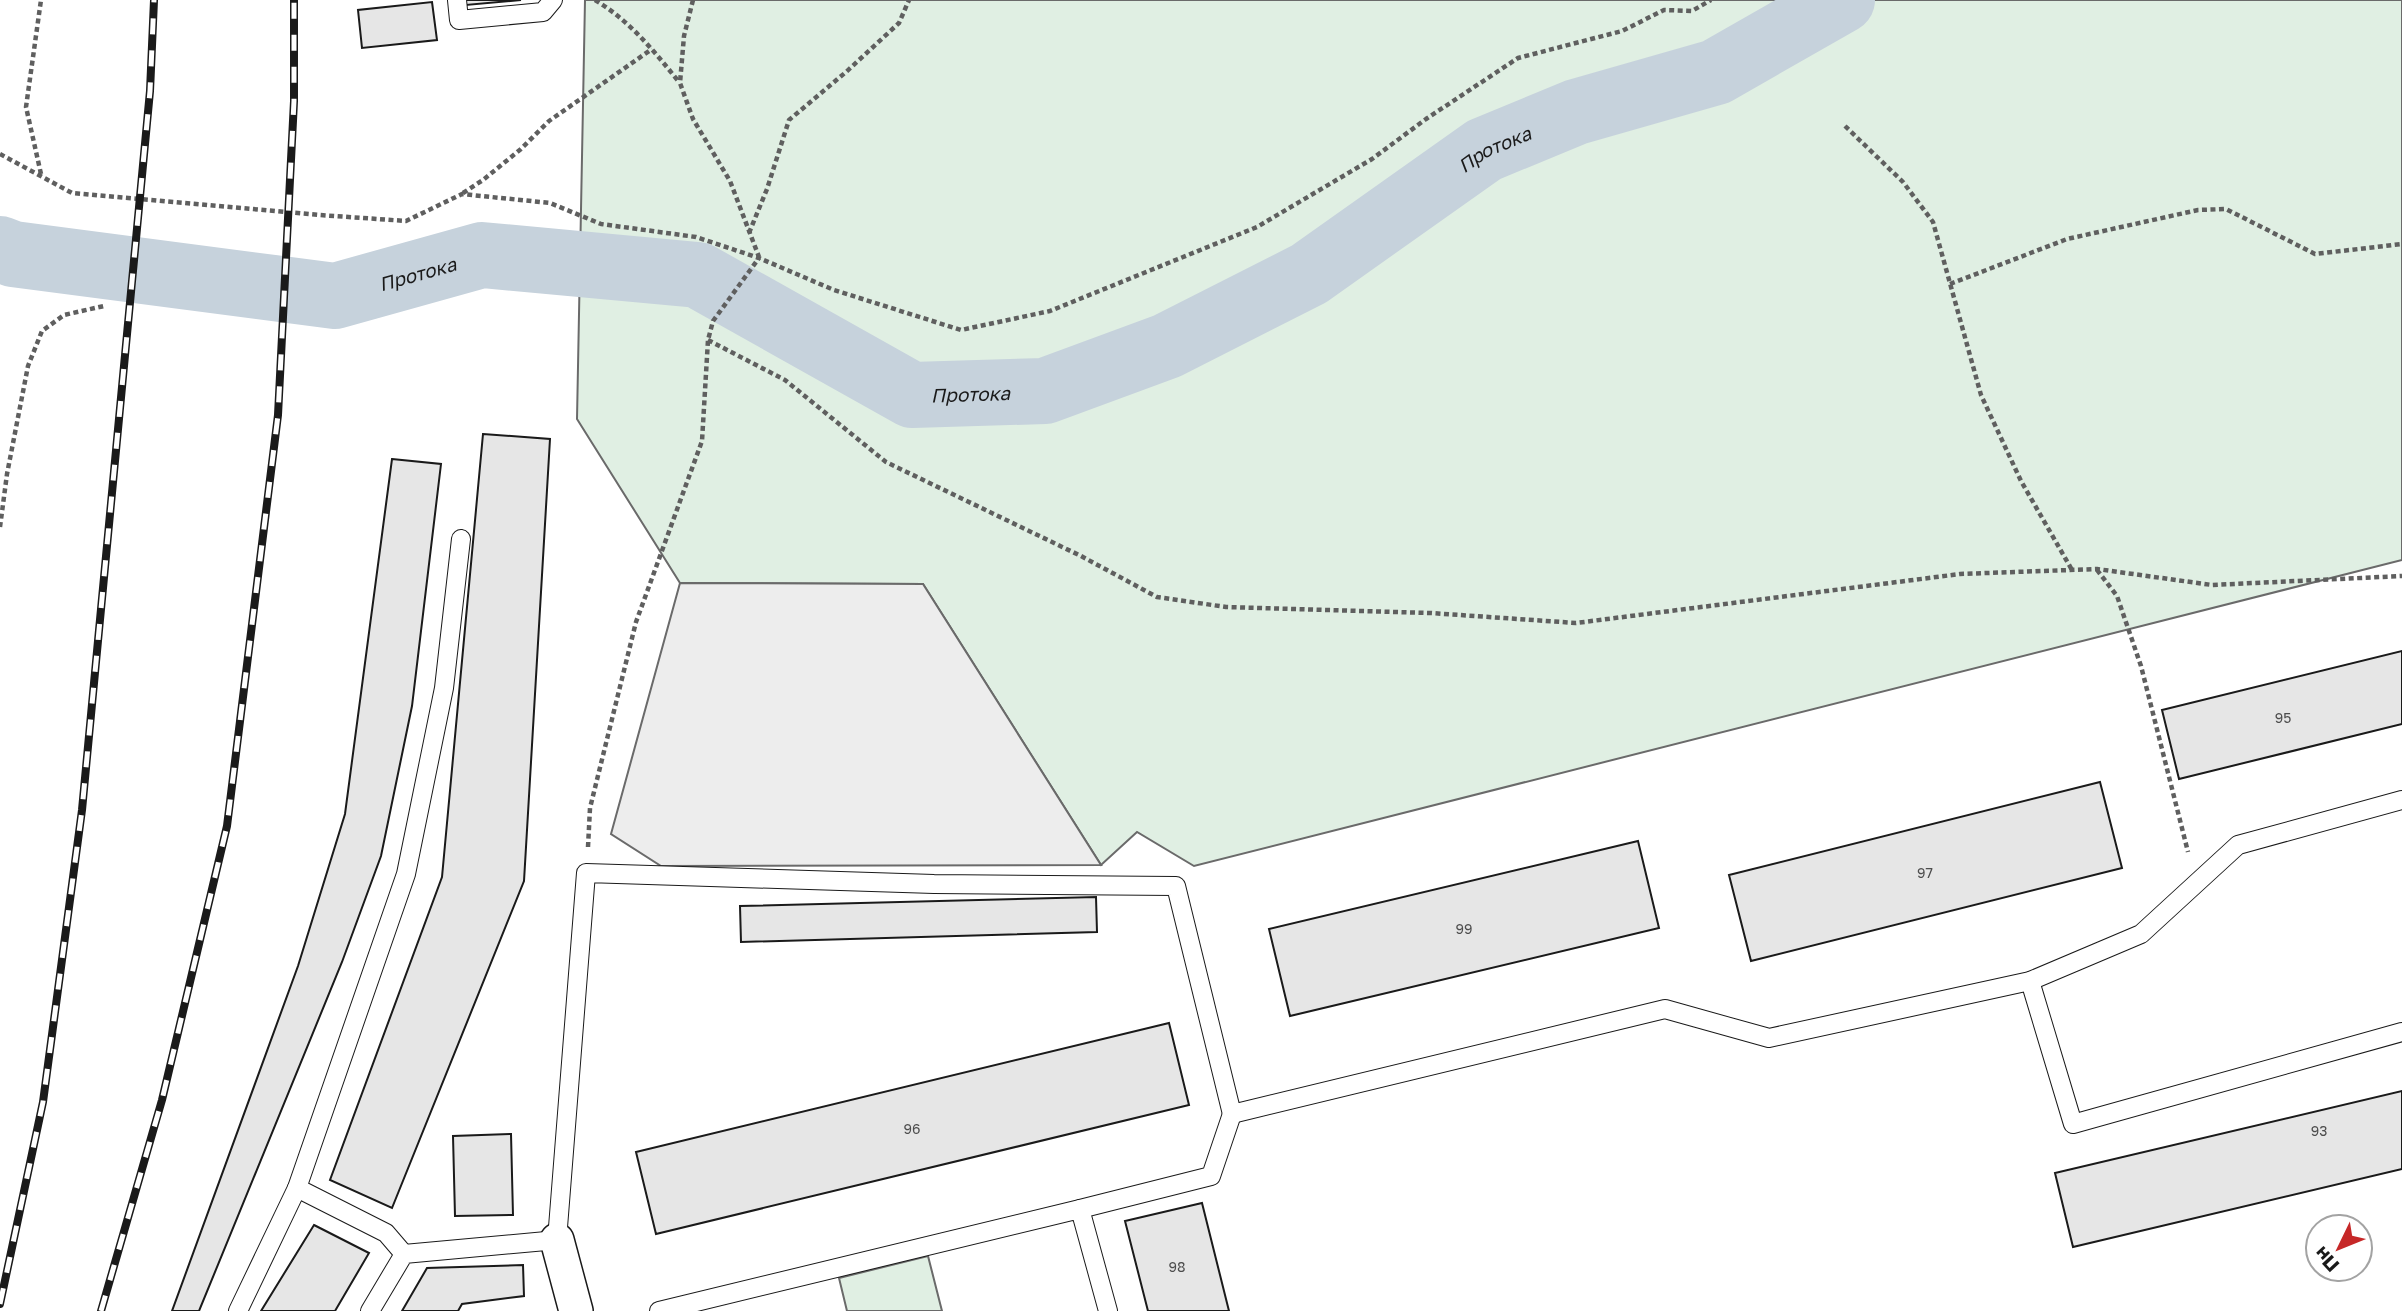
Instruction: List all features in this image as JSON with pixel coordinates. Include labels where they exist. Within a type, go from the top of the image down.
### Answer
[{"type":"street","points":[[557,1240],[576,1311]]},
{"type":"lane","points":[[457,0],[459,20],[543,12],[553,0]]},
{"type":"lane","points":[[238,1311],[297,1188],[405,874],[444,688],[461,539]]},
{"type":"lane","points":[[1232,1114],[1665,1009],[1769,1038],[2030,981],[2141,934],[2238,845],[2402,800]]},
{"type":"lane","points":[[404,1254],[557,1240],[586,873],[934,884],[1176,886],[1232,1114],[1211,1176],[659,1311]]},
{"type":"lane","points":[[2030,981],[2073,1124],[2402,1032]]},
{"type":"lane","points":[[297,1188],[386,1233],[404,1254]]},
{"type":"lane","points":[[1080,1209],[1108,1311]]},
{"type":"lane","points":[[370,1311],[404,1254]]},
{"type":"path","points":[[41,0],[26,107],[41,174]]},
{"type":"path","points":[[595,0],[625,20],[680,83],[693,119],[730,181],[759,258]]},
{"type":"path","points":[[680,83],[684,36],[693,0]]},
{"type":"path","points":[[749,233],[767,189],[789,120],[899,23],[909,0]]},
{"type":"path","points":[[462,194],[550,202],[601,224],[696,237],[759,258],[834,290],[961,330],[1050,311],[1257,227],[1372,159],[1426,119],[1518,58],[1622,31],[1664,10],[1692,11],[1711,0]]},
{"type":"path","points":[[0,154],[72,192],[406,221],[462,194],[483,180],[521,149],[549,121],[652,49]]},
{"type":"path","points":[[1845,126],[1903,182],[1933,222],[1981,395],[2021,481],[2072,570]]},
{"type":"path","points":[[1950,284],[2067,239],[2198,210],[2226,209],[2315,254],[2402,244]]},
{"type":"path","points":[[586,873],[590,808],[636,622],[702,441],[708,340],[713,321],[759,258]]},
{"type":"path","points":[[0,527],[27,366],[41,331],[64,315],[104,306]]},
{"type":"path","points":[[708,340],[785,380],[886,462],[1081,556],[1157,597],[1226,607],[1431,613],[1576,623],[1960,573],[2097,569],[2212,585],[2402,576]]},
{"type":"path","points":[[2097,569],[2117,596],[2141,666],[2196,884]]},
{"type":"green space","points":[[585,0],[2402,0],[2402,560],[1194,866],[1137,832],[1101,865],[923,584],[680,583],[577,419]]},
{"type":"green space","points":[[928,1256],[942,1311],[847,1311],[839,1278]]},
{"type":"shaded area","points":[[680,583],[923,584],[1101,865],[661,866],[611,834]]},
{"type":"building","points":[[466,0],[521,0],[466,5]]},
{"type":"building","points":[[432,2],[437,40],[362,48],[358,10]]},
{"type":"building","points":[[483,434],[550,439],[524,881],[392,1208],[330,1180],[442,877]]},
{"type":"building","points":[[392,459],[441,464],[412,706],[381,856],[342,962],[199,1311],[172,1311],[298,966],[345,814]]},
{"type":"building","points":[[2402,651],[2402,724],[2179,779],[2162,710]]},
{"type":"building","points":[[2100,782],[2122,868],[1751,961],[1729,875]]},
{"type":"building","points":[[1638,841],[1659,928],[1290,1016],[1269,929]]},
{"type":"building","points":[[1096,897],[1097,932],[741,942],[740,906]]},
{"type":"building","points":[[1169,1023],[1189,1105],[656,1234],[636,1152]]},
{"type":"building","points":[[2402,1091],[2402,1169],[2073,1247],[2055,1173]]},
{"type":"building","points":[[511,1134],[513,1215],[455,1216],[453,1136]]},
{"type":"building","points":[[1202,1203],[1229,1311],[1148,1311],[1125,1221]]},
{"type":"building","points":[[314,1225],[369,1253],[335,1311],[261,1311]]},
{"type":"building","points":[[523,1265],[524,1296],[462,1304],[458,1311],[402,1311],[427,1268]]},
{"type":"waterway","name":"Протока","points":[[0,249],[13,254],[335,296],[482,255],[698,275],[912,395],[1045,391],[1167,346],[1309,274],[1484,150],[1576,112],[1716,72],[1842,0]]},
{"type":"railway","points":[[0,1304],[43,1102],[82,810],[150,91],[154,0]]},
{"type":"railway","points":[[101,1311],[162,1100],[227,826],[278,415],[294,101],[294,0]]}]
